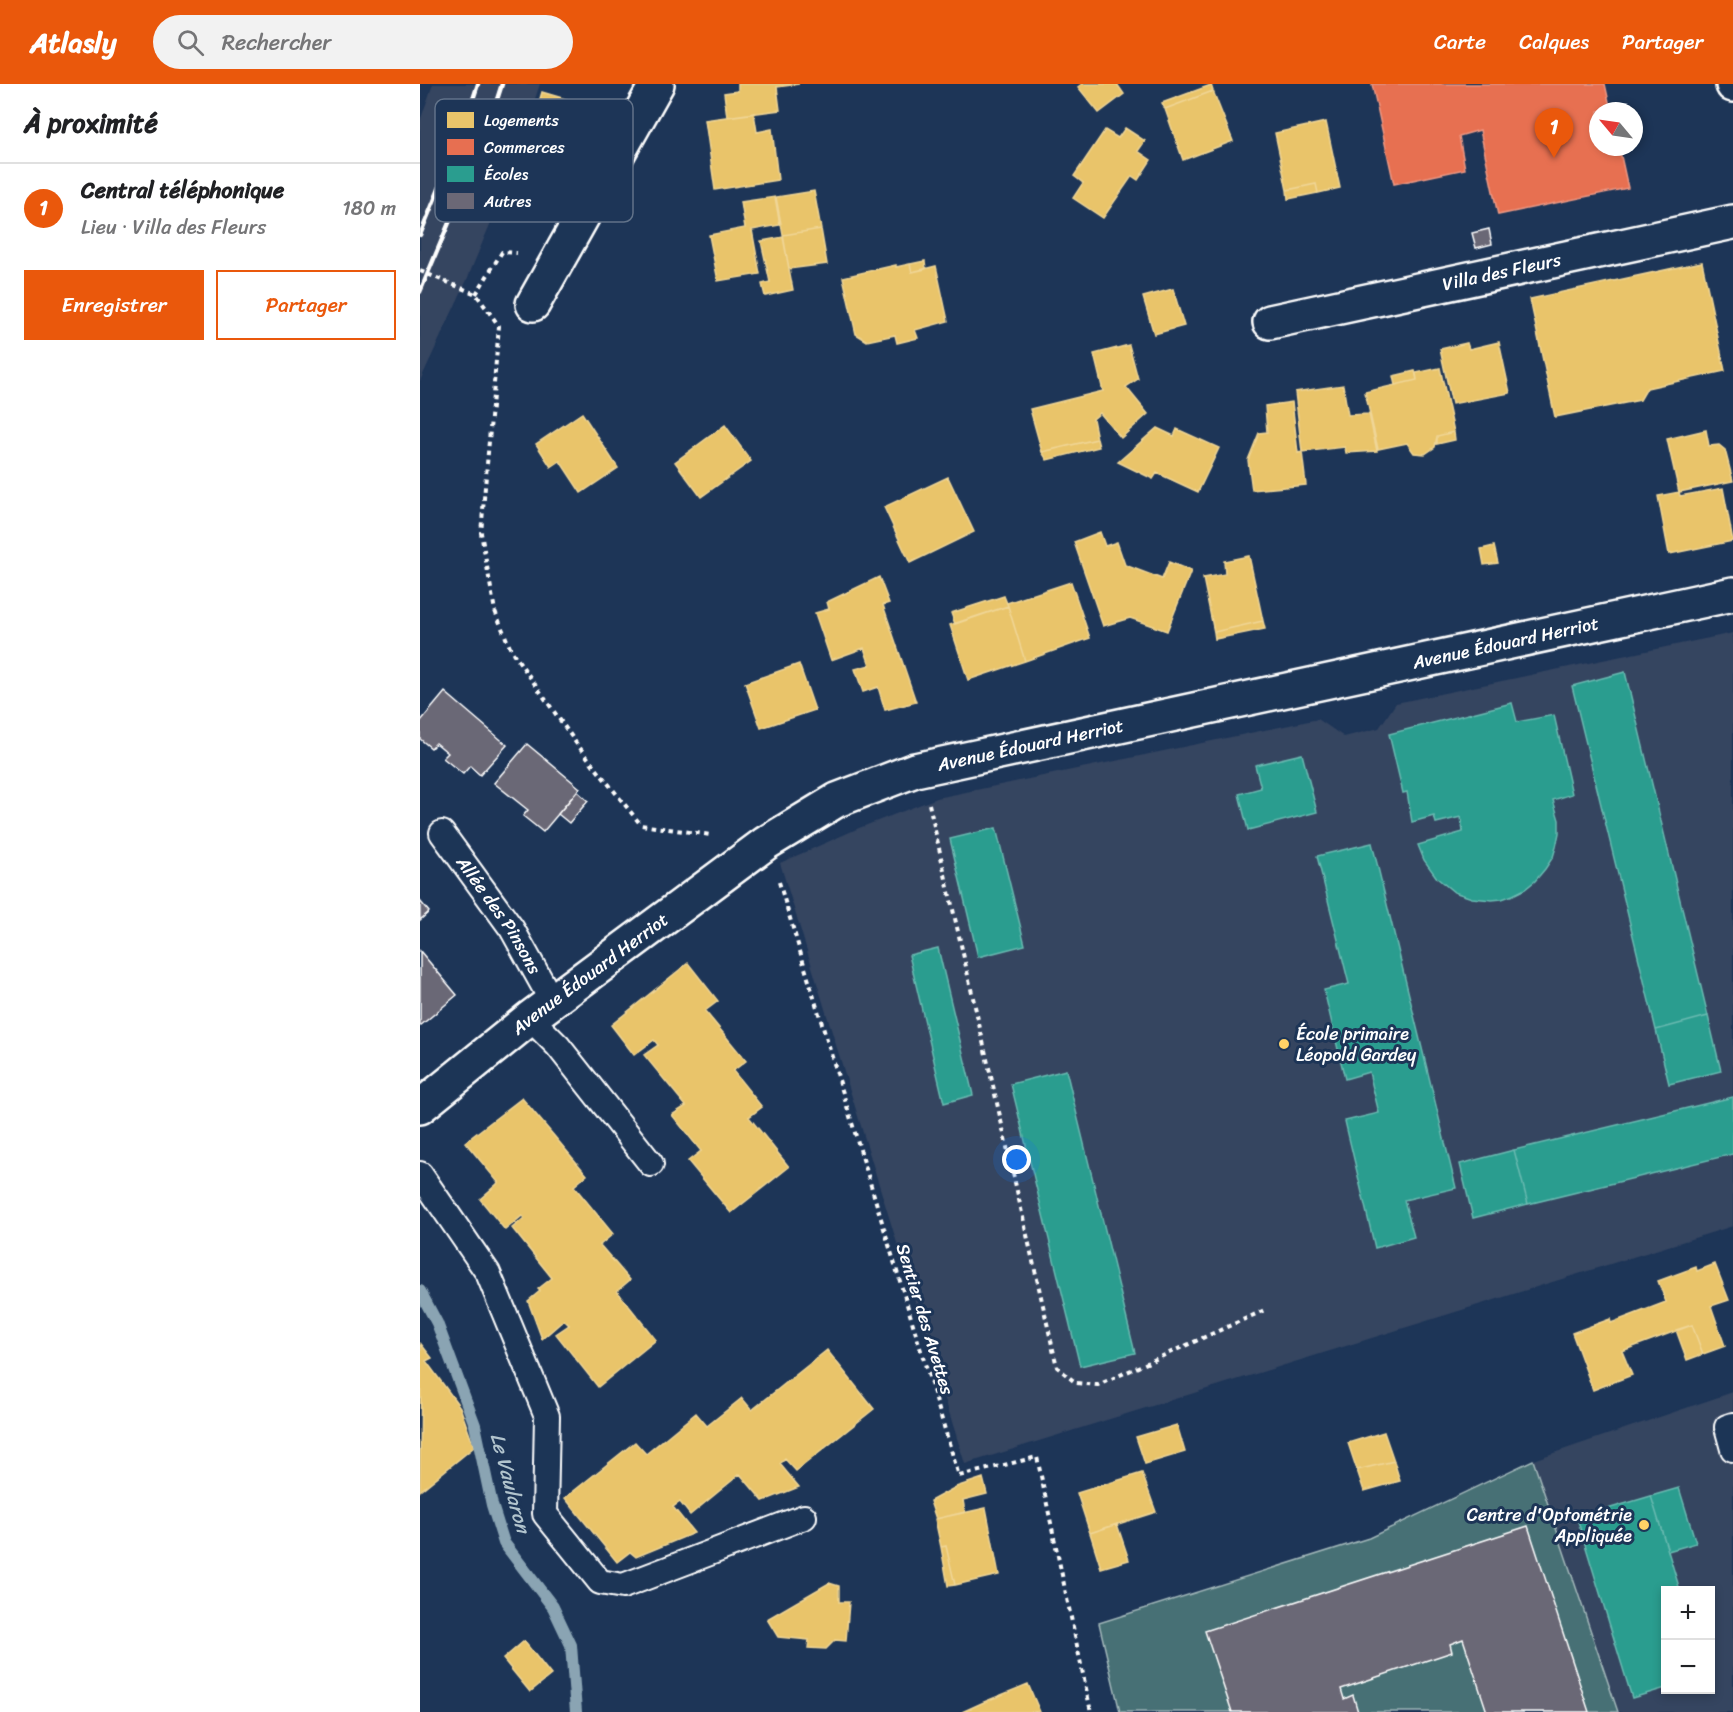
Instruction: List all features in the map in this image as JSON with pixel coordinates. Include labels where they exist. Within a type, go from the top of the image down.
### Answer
[{"type":"street","points":[[633,127],[657,84]]},
{"type":"street","points":[[533,304],[579,222]]},
{"type":"street","name":"Villa des Fleurs","points":[[1270,322],[1733,222]]},
{"type":"street","name":"Avenue Édouard Herriot","points":[[420,1107],[541,1010],[766,843],[837,800],[915,770],[1733,594]]},
{"type":"lane","name":"Allée des Pinsons","points":[[442,833],[512,928],[541,1010],[558,1046],[651,1164]]},
{"type":"lane","points":[[420,1174],[488,1273],[547,1416],[545,1514],[600,1582],[623,1586],[804,1517]]},
{"type":"lane","points":[[1733,1425],[1727,1427],[1733,1449]]},
{"type":"path","points":[[476,294],[502,252]]},
{"type":"path","points":[[420,271],[476,294],[499,326],[481,532],[495,611],[512,650],[576,743],[641,825],[766,843]]},
{"type":"path","points":[[915,770],[932,811],[1057,1367],[1076,1383],[1098,1385],[1267,1309]]},
{"type":"path","name":"Sentier des Avettes","points":[[766,843],[959,1476],[1036,1457],[1090,1712]]},
{"type":"shaded area","points":[[433,84],[540,84],[535,99],[435,99],[435,222],[491,222],[420,381],[420,121]]},
{"type":"shaded area","name":"École primaire Léopold Gardey","points":[[1733,633],[1733,1226],[965,1464],[780,863],[859,828],[937,798],[1318,719],[1344,737],[1379,728],[1396,703]]},
{"type":"shaded area","name":"Centre d'Optométrie Appliquée","points":[[1733,1392],[1733,1712],[1618,1712],[1533,1460]]},
{"type":"green space","points":[[1533,1460],[1618,1712],[1120,1712],[1099,1623],[1369,1538]]},
{"type":"building: Logements","points":[[738,84],[799,84],[777,87],[780,110],[727,117],[724,93],[738,91]]},
{"type":"building: Logements","points":[[1082,84],[1117,84],[1124,94],[1099,113],[1078,87]]},
{"type":"building: Logements","points":[[1211,85],[1213,91],[1165,109],[1162,103]]},
{"type":"building: Logements","points":[[1213,91],[1233,141],[1183,160],[1165,109]]},
{"type":"building: Logements","points":[[542,92],[566,99],[540,99]]},
{"type":"building: Logements","points":[[754,113],[757,132],[772,129],[778,180],[715,190],[705,120]]},
{"type":"building: Logements","points":[[1326,122],[1340,188],[1318,193],[1316,184],[1287,190],[1275,133]]},
{"type":"building: Logements","points":[[1125,128],[1145,141],[1138,151],[1151,160],[1138,180],[1132,176],[1103,218],[1073,198],[1083,183],[1074,176],[1105,130],[1118,138]]},
{"type":"building: Logements","points":[[1316,184],[1318,193],[1288,199],[1287,190]]},
{"type":"building: Logements","points":[[814,191],[821,229],[783,235],[776,197]]},
{"type":"building: Logements","points":[[775,197],[780,225],[752,230],[760,274],[718,281],[709,235],[745,228],[741,202]]},
{"type":"building: Logements","points":[[821,229],[827,264],[789,269],[783,235]]},
{"type":"building: Logements","points":[[783,237],[793,290],[765,296],[762,284],[770,282],[761,241]]},
{"type":"building: Logements","points":[[925,261],[926,269],[912,272],[910,264]]},
{"type":"building: Logements","points":[[1702,262],[1725,371],[1647,388],[1640,400],[1555,417],[1530,299]]},
{"type":"building: Logements","points":[[910,264],[912,272],[936,266],[948,321],[915,330],[918,338],[897,343],[895,335],[867,341],[856,334],[843,277]]},
{"type":"building: Logements","points":[[1173,289],[1184,326],[1154,334],[1143,297]]},
{"type":"building: Logements","points":[[1499,342],[1510,393],[1452,404],[1440,349],[1467,343],[1469,349]]},
{"type":"building: Logements","points":[[1129,345],[1138,379],[1126,387],[1148,414],[1121,438],[1100,413],[1093,419],[1097,439],[1042,452],[1030,409],[1103,391],[1094,354]]},
{"type":"building: Logements","points":[[1440,368],[1454,432],[1437,436],[1435,447],[1425,454],[1414,453],[1407,443],[1378,449],[1365,392],[1417,380],[1416,373]]},
{"type":"building: Logements","points":[[1415,371],[1417,380],[1395,385],[1393,376]]},
{"type":"building: Logements","points":[[1343,385],[1348,415],[1369,414],[1377,451],[1346,453],[1345,447],[1302,452],[1295,392]]},
{"type":"building: Logements","points":[[1292,402],[1298,453],[1302,452],[1306,485],[1252,490],[1248,460],[1259,433],[1267,432],[1265,406]]},
{"type":"building: Logements","points":[[582,413],[618,468],[581,493],[560,461],[551,467],[536,444]]},
{"type":"building: Logements","points":[[725,425],[751,461],[701,497],[675,462]]},
{"type":"building: Logements","points":[[1157,428],[1174,436],[1177,429],[1219,448],[1198,492],[1157,473],[1153,479],[1118,462]]},
{"type":"building: Logements","points":[[1706,430],[1709,446],[1719,445],[1725,450],[1733,481],[1679,492],[1667,439]]},
{"type":"building: Logements","points":[[1454,432],[1455,440],[1437,444],[1437,436]]},
{"type":"building: Logements","points":[[1097,439],[1099,447],[1047,460],[1042,452]]},
{"type":"building: Logements","points":[[948,477],[974,532],[910,563],[884,507]]},
{"type":"building: Logements","points":[[1723,488],[1733,541],[1669,554],[1658,496],[1679,492],[1680,496]]},
{"type":"building: Logements","points":[[1100,532],[1105,546],[1117,542],[1125,565],[1162,579],[1169,562],[1191,571],[1167,631],[1130,618],[1103,626],[1074,542]]},
{"type":"building: Logements","points":[[1494,546],[1498,563],[1484,565],[1481,549]]},
{"type":"building: Logements","points":[[1249,556],[1263,621],[1214,632],[1203,578],[1225,574],[1224,561]]},
{"type":"building: Logements","points":[[879,577],[889,603],[883,605],[916,702],[885,710],[878,687],[863,692],[855,669],[870,665],[864,648],[831,660],[815,613],[829,609],[827,602]]},
{"type":"building: Logements","points":[[1071,582],[1090,638],[1025,661],[1007,603]]},
{"type":"building: Logements","points":[[1004,596],[1008,606],[955,624],[951,613]]},
{"type":"building: Logements","points":[[1008,606],[1025,661],[968,680],[950,625]]},
{"type":"building: Logements","points":[[1263,621],[1265,629],[1215,639],[1214,632]]},
{"type":"building: Logements","points":[[799,664],[815,710],[761,728],[745,683]]},
{"type":"building: Logements","points":[[688,963],[718,1001],[705,1011],[746,1061],[733,1071],[762,1107],[749,1117],[789,1167],[731,1213],[688,1161],[701,1151],[672,1115],[686,1106],[644,1055],[658,1045],[654,1040],[634,1055],[611,1025]]},
{"type":"building: Logements","points":[[522,1098],[587,1175],[574,1186],[613,1234],[600,1245],[630,1280],[617,1291],[656,1340],[598,1387],[556,1334],[569,1325],[564,1320],[542,1339],[528,1301],[552,1278],[512,1228],[524,1218],[522,1216],[505,1230],[480,1199],[498,1182],[465,1142]]},
{"type":"building: Logements","points":[[1715,1264],[1729,1300],[1711,1306],[1725,1346],[1703,1354],[1692,1325],[1622,1351],[1632,1375],[1593,1390],[1572,1333],[1610,1319],[1611,1323],[1666,1302],[1658,1281],[1696,1267],[1697,1271]]},
{"type":"building: Logements","points":[[1692,1325],[1703,1354],[1687,1360],[1676,1330]]},
{"type":"building: Logements","points":[[421,1344],[432,1358],[426,1361],[460,1407],[474,1447],[420,1491]]},
{"type":"building: Logements","points":[[827,1350],[874,1409],[796,1471],[785,1459],[780,1464],[799,1487],[763,1501],[740,1474],[690,1515],[680,1502],[673,1507],[694,1533],[636,1557],[630,1552],[617,1562],[565,1498],[635,1442],[646,1454],[696,1413],[707,1426],[742,1398],[752,1410]]},
{"type":"building: Logements","points":[[1177,1425],[1185,1452],[1145,1464],[1136,1437]]},
{"type":"building: Logements","points":[[1384,1432],[1394,1461],[1357,1470],[1348,1443]]},
{"type":"building: Logements","points":[[1394,1461],[1400,1481],[1364,1491],[1357,1470]]},
{"type":"building: Logements","points":[[1142,1473],[1156,1512],[1090,1533],[1077,1493]]},
{"type":"building: Logements","points":[[983,1478],[987,1494],[963,1500],[965,1512],[936,1519],[930,1501],[956,1487]]},
{"type":"building: Logements","points":[[986,1508],[999,1575],[955,1585],[946,1546],[941,1547],[935,1519]]},
{"type":"building: Logements","points":[[1117,1524],[1129,1560],[1101,1568],[1090,1533]]},
{"type":"building: Logements","points":[[946,1546],[955,1585],[948,1586],[941,1547]]},
{"type":"building: Logements","points":[[829,1583],[839,1586],[839,1602],[849,1602],[846,1641],[835,1640],[826,1649],[808,1648],[809,1640],[778,1637],[767,1619]]},
{"type":"building: Logements","points":[[524,1641],[551,1675],[530,1692],[503,1659]]},
{"type":"building: Logements","points":[[1028,1684],[1040,1712],[962,1712],[984,1702]]},
{"type":"building: Commerces","points":[[1372,84],[1605,84],[1609,102],[1589,102],[1589,156],[1621,156],[1628,188],[1498,215],[1480,130],[1459,136],[1465,169],[1394,184]]},
{"type":"building: Écoles","points":[[1625,672],[1708,1016],[1656,1030],[1572,686]]},
{"type":"building: Écoles","points":[[1512,703],[1517,722],[1554,715],[1572,794],[1553,800],[1559,820],[1556,847],[1553,857],[1535,881],[1525,889],[1502,899],[1472,898],[1454,892],[1437,878],[1424,860],[1418,845],[1463,832],[1461,817],[1436,823],[1434,816],[1412,822],[1407,792],[1403,793],[1389,734]]},
{"type":"building: Écoles","points":[[1302,754],[1317,812],[1248,830],[1239,794],[1261,788],[1255,765]]},
{"type":"building: Écoles","points":[[996,828],[1025,945],[978,957],[950,839]]},
{"type":"building: Écoles","points":[[1372,843],[1456,1188],[1404,1200],[1414,1237],[1375,1248],[1345,1121],[1379,1113],[1369,1072],[1345,1079],[1324,990],[1349,984],[1317,856]]},
{"type":"building: Écoles","points":[[938,948],[973,1095],[944,1103],[909,955]]},
{"type":"building: Écoles","points":[[1708,1016],[1721,1071],[1669,1084],[1656,1030]]},
{"type":"building: Écoles","points":[[1066,1070],[1135,1353],[1080,1366],[1011,1084]]},
{"type":"building: Écoles","points":[[1733,1097],[1733,1154],[1528,1204],[1514,1150]]},
{"type":"building: Écoles","points":[[1514,1150],[1528,1204],[1473,1218],[1460,1164]]},
{"type":"building: Écoles","points":[[1679,1488],[1696,1543],[1668,1551],[1651,1496]]},
{"type":"building: Écoles","points":[[1651,1496],[1679,1586],[1661,1586],[1661,1689],[1632,1698],[1577,1518]]},
{"type":"building: Autres","points":[[1489,229],[1492,244],[1476,248],[1472,233]]},
{"type":"building: Autres","points":[[445,692],[507,745],[480,775],[470,766],[463,774],[443,758],[448,753],[436,743],[431,748],[420,739],[420,722]]},
{"type":"building: Autres","points":[[527,744],[580,788],[543,832],[523,816],[528,810],[494,783]]},
{"type":"building: Autres","points":[[577,791],[588,801],[569,823],[558,814]]},
{"type":"building: Autres","points":[[420,901],[429,912],[420,920]]},
{"type":"building: Autres","points":[[420,951],[457,995],[420,1026]]},
{"type":"building: Autres","points":[[1528,1526],[1589,1712],[1487,1712],[1463,1639],[1450,1644],[1452,1652],[1341,1689],[1344,1699],[1353,1695],[1358,1712],[1232,1712],[1205,1631]]},
{"type":"waterway","name":"Le Vaularon","points":[[420,1291],[437,1323],[475,1425],[492,1505],[504,1543],[553,1607],[571,1645],[576,1712]]},
{"type":"railway","points":[[473,99],[478,84]]},
{"type":"railway","points":[[497,99],[502,84]]},
{"type":"railway","points":[[420,235],[435,199]]},
{"type":"railway","points":[[420,292],[449,222]]},
{"type":"place","name":"Central téléphonique","points":[[1554,158]]},
{"type":"place","name":"École primaire Léopold Gardey","points":[[1284,1044]]},
{"type":"place","name":"Centre d'Optométrie Appliquée","points":[[1644,1525]]}]
